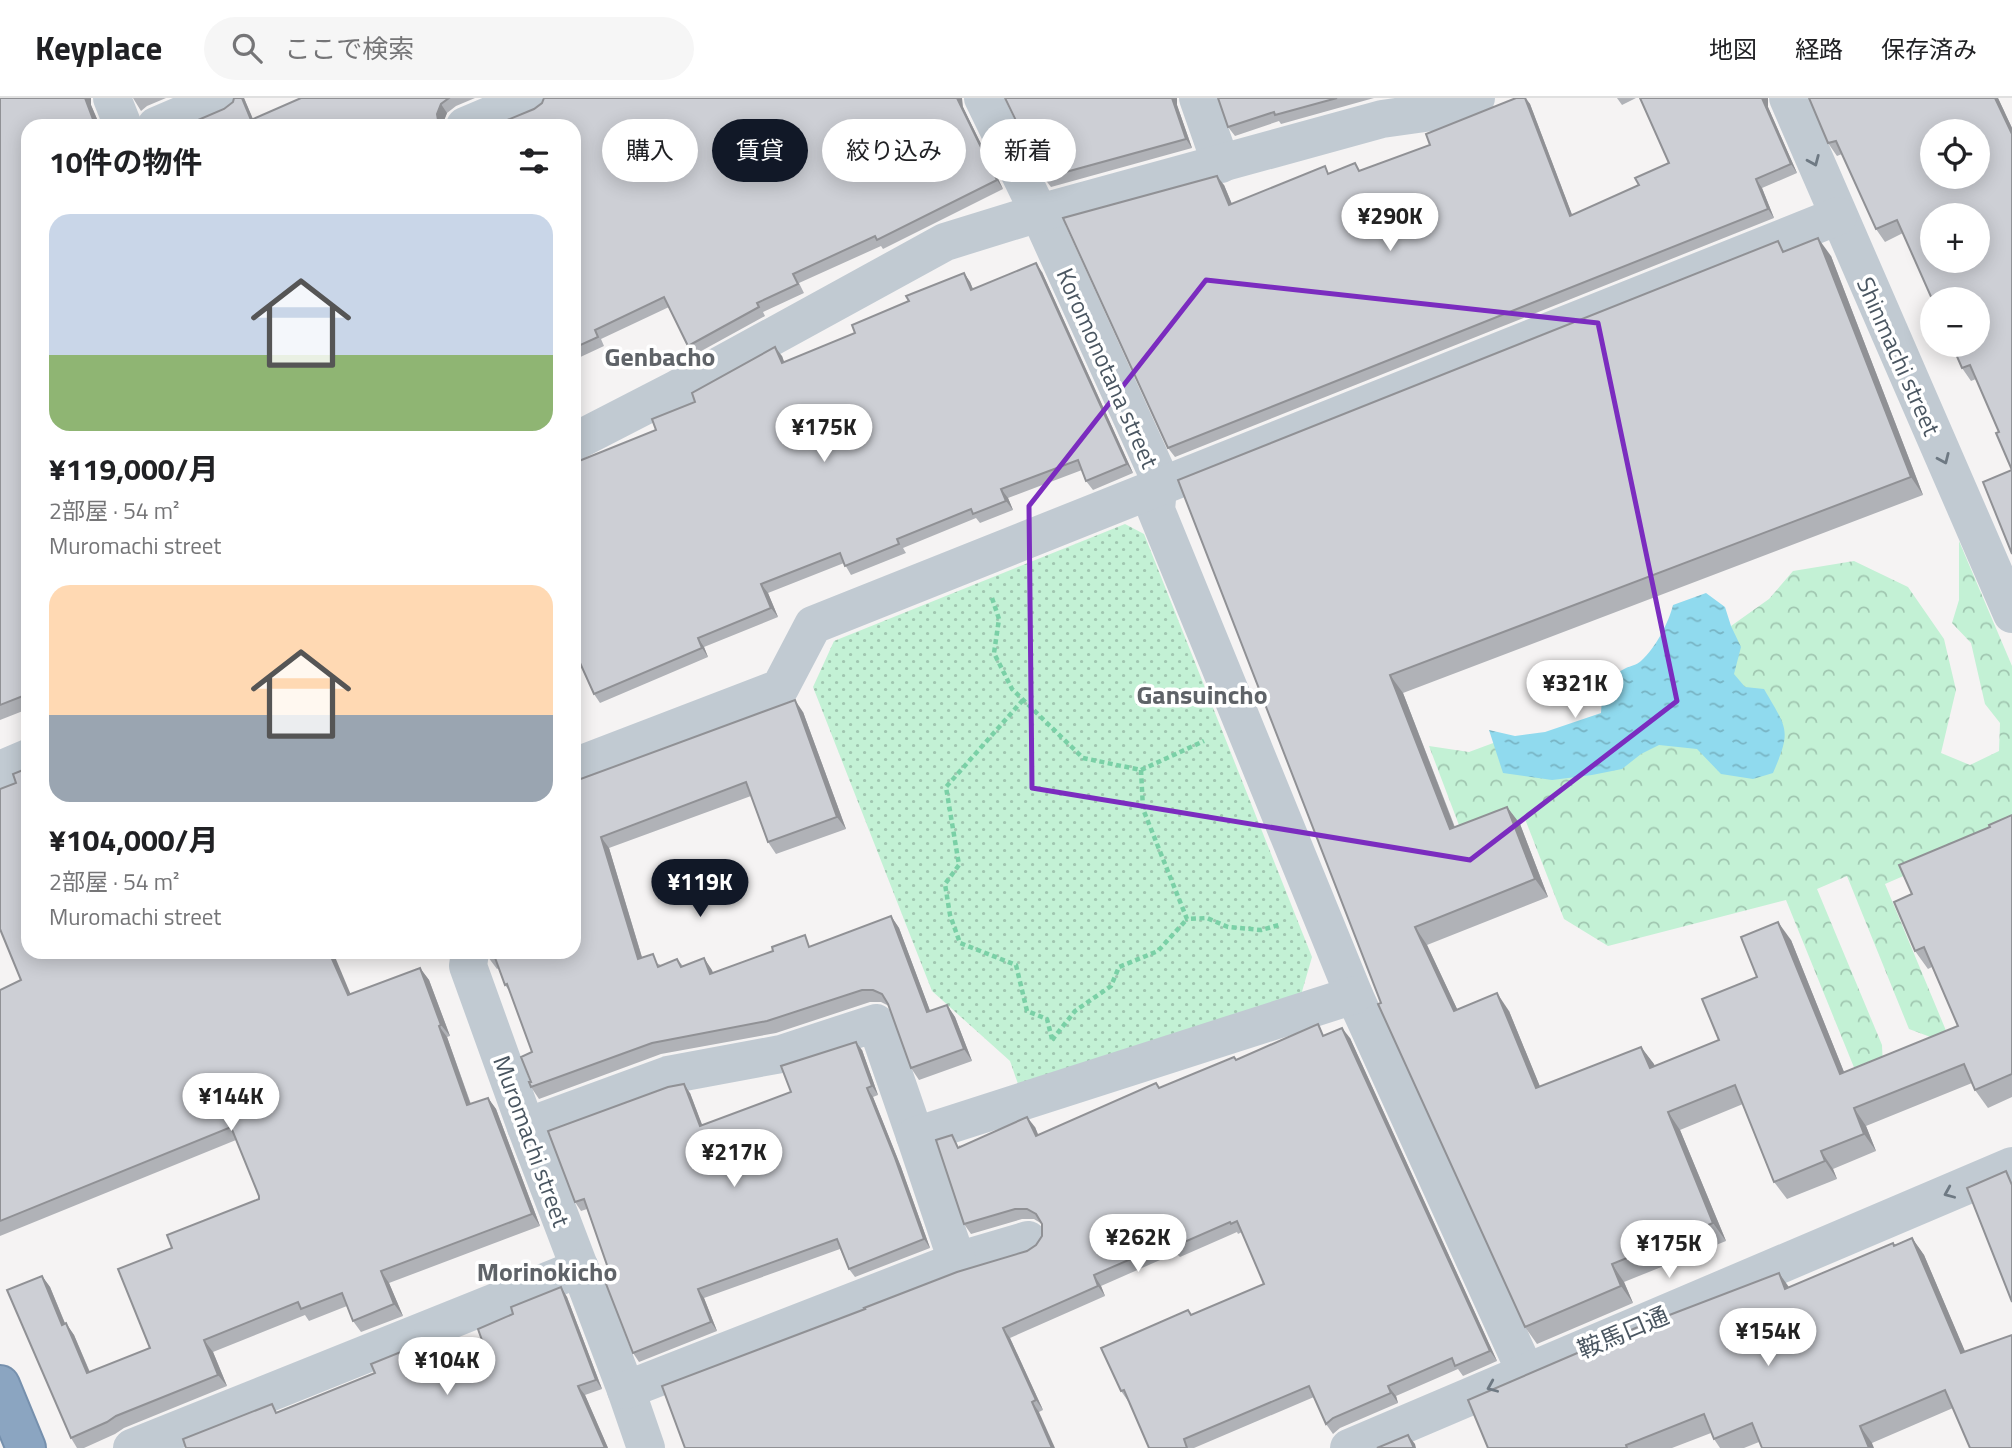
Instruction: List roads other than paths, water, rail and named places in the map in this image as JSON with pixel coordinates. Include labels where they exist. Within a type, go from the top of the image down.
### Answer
[{"type":"highway","points":[[0,1385],[26,1448]]},
{"type":"street","points":[[112,98],[120,119]]},
{"type":"street","points":[[172,119],[221,98]]},
{"type":"street","points":[[482,119],[531,98]]},
{"type":"street","name":"Koromonotana street","points":[[983,98],[1039,213],[1156,471],[1156,510],[1354,995],[1526,1373]]},
{"type":"street","points":[[1198,98],[1221,164]]},
{"type":"street","points":[[581,438],[945,242],[1039,213],[1382,119],[1408,107],[1447,110],[1476,98]]},
{"type":"street","name":"Shinmachi street","points":[[1788,98],[2012,614]]},
{"type":"street","points":[[581,763],[780,688],[813,625],[1838,216]]},
{"type":"street","points":[[0,770],[21,761]]},
{"type":"street","name":"Muromachi street","points":[[469,959],[526,1127],[646,1448]]},
{"type":"street","points":[[915,1136],[1354,995]]},
{"type":"street","points":[[526,1127],[668,1075],[781,1054],[876,1023],[957,1261]]},
{"type":"street","name":"鞍馬口通","points":[[1349,1448],[2012,1166]]},
{"type":"street","points":[[626,1390],[957,1261],[1028,1240]]},
{"type":"street","points":[[132,1448],[580,1268]]},
{"type":"water","points":[[1706,593],[1725,607],[1741,647],[1734,674],[1745,687],[1764,689],[1782,722],[1785,738],[1773,773],[1753,779],[1721,774],[1697,749],[1659,745],[1641,754],[1622,769],[1592,775],[1552,780],[1503,773],[1489,730],[1515,736],[1545,732],[1601,713],[1603,692],[1608,681],[1618,672],[1638,664],[1646,656],[1661,635],[1673,605]]},
{"type":"district","name":"Genbacho","points":[[660,356]]},
{"type":"district","name":"Gansuincho","points":[[1202,694]]},
{"type":"district","name":"Morinokicho","points":[[547,1271]]}]
